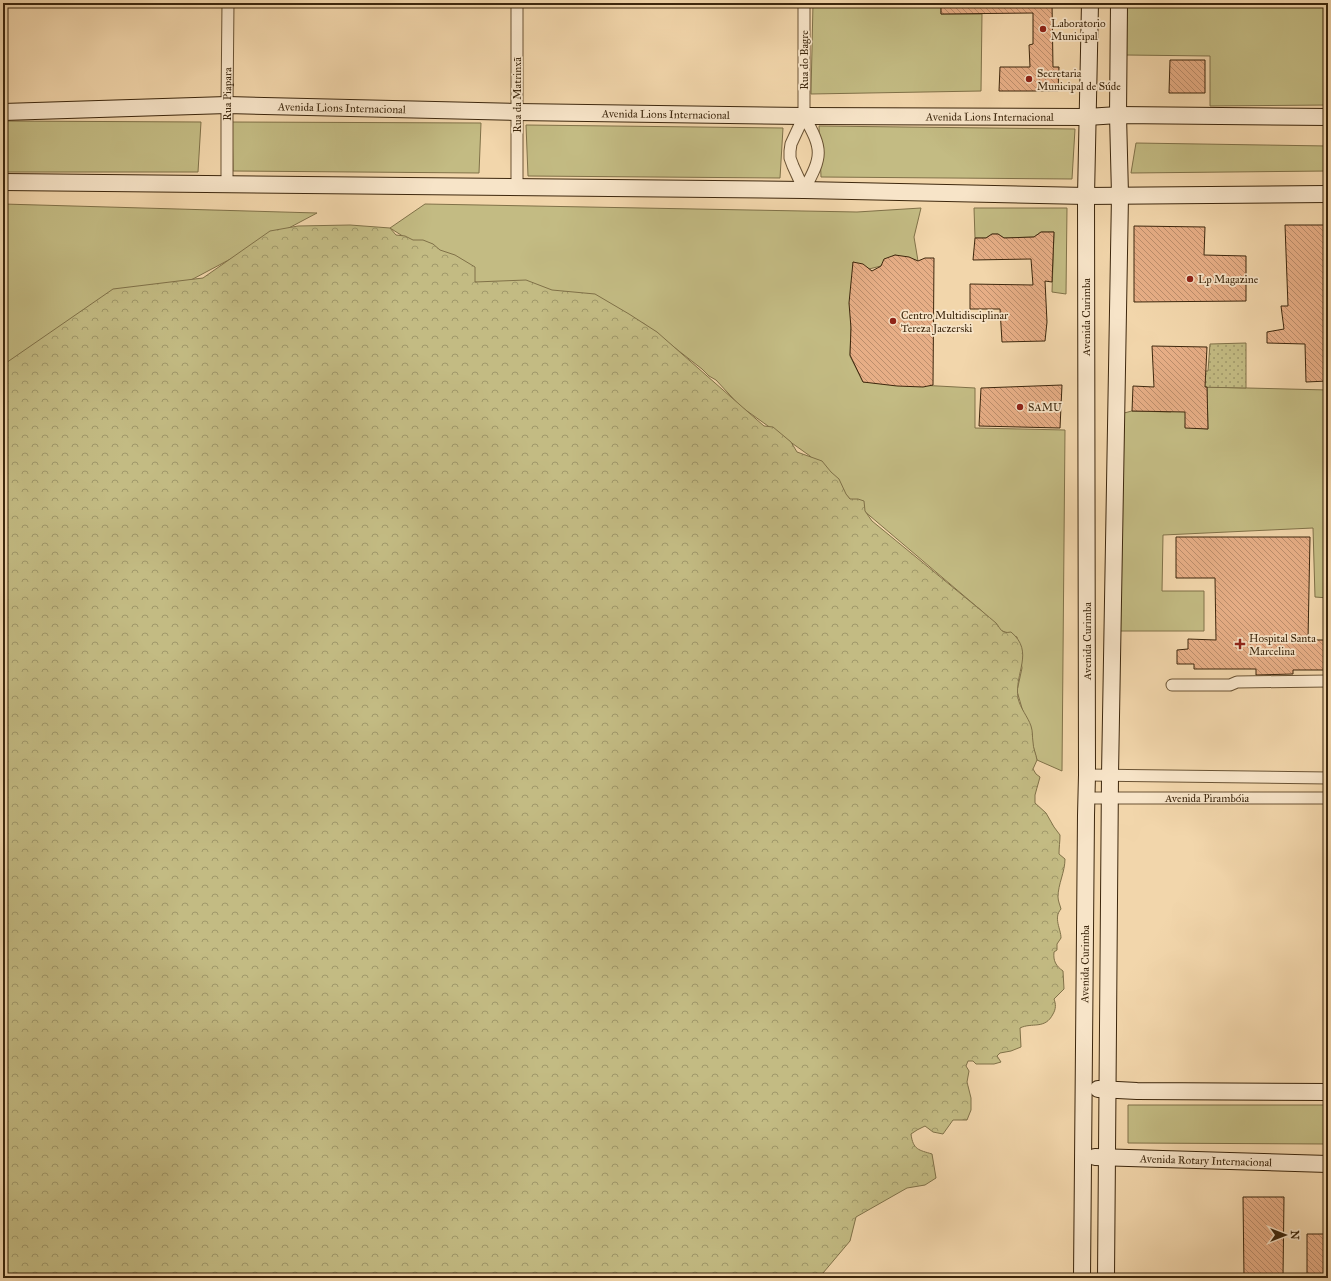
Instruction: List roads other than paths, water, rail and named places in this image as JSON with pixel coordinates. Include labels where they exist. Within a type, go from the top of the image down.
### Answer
[{"type":"street","name":"Rua Piapara","points":[[227,185],[228,3]]},
{"type":"street","name":"Rua da Matrinxã","points":[[517,3],[517,187]]},
{"type":"street","name":"Rua do Bagre","points":[[804,3],[804,116],[792,144],[790,158],[799,182],[804,190]]},
{"type":"street","name":"Avenida Curimba","points":[[1082,1278],[1087,798],[1086,196],[1090,3]]},
{"type":"street","name":"Avenida Curimba","points":[[1106,1278],[1110,775],[1120,195],[1118,115],[1119,3]]},
{"type":"street","name":"Avenida Lions Internacional","points":[[3,112],[227,105],[516,112],[804,116],[1087,117],[1118,115],[1328,117]]},
{"type":"street","name":"Rua do Bagre","points":[[804,116],[816,138],[819,155],[817,163],[804,190]]},
{"type":"street","points":[[3,182],[804,190],[1086,196],[1328,194]]},
{"type":"street","points":[[1172,685],[1230,685],[1237,682],[1328,681]]},
{"type":"street","name":"Avenida Pirambóia","points":[[1087,775],[1328,778]]},
{"type":"street","name":"Avenida Pirambóia","points":[[1087,798],[1328,798]]},
{"type":"street","points":[[1084,1089],[1137,1091],[1328,1092]]},
{"type":"street","name":"Avenida Rotary Internacional","points":[[1084,1157],[1328,1164]]},
{"type":"place","name":"Laboratorio Municipal","points":[[1043,29]]},
{"type":"place","name":"Secretaria Municipal de Súde","points":[[1029,79]]},
{"type":"place","name":"Lp Magazine","points":[[1190,279]]},
{"type":"place","name":"Centro Multidisciplinar Tereza Jaczerski","points":[[893,321]]},
{"type":"place","name":"SAMU","points":[[1020,407]]},
{"type":"place","name":"Hospital Santa Marcelina","points":[[1240,644]]}]
